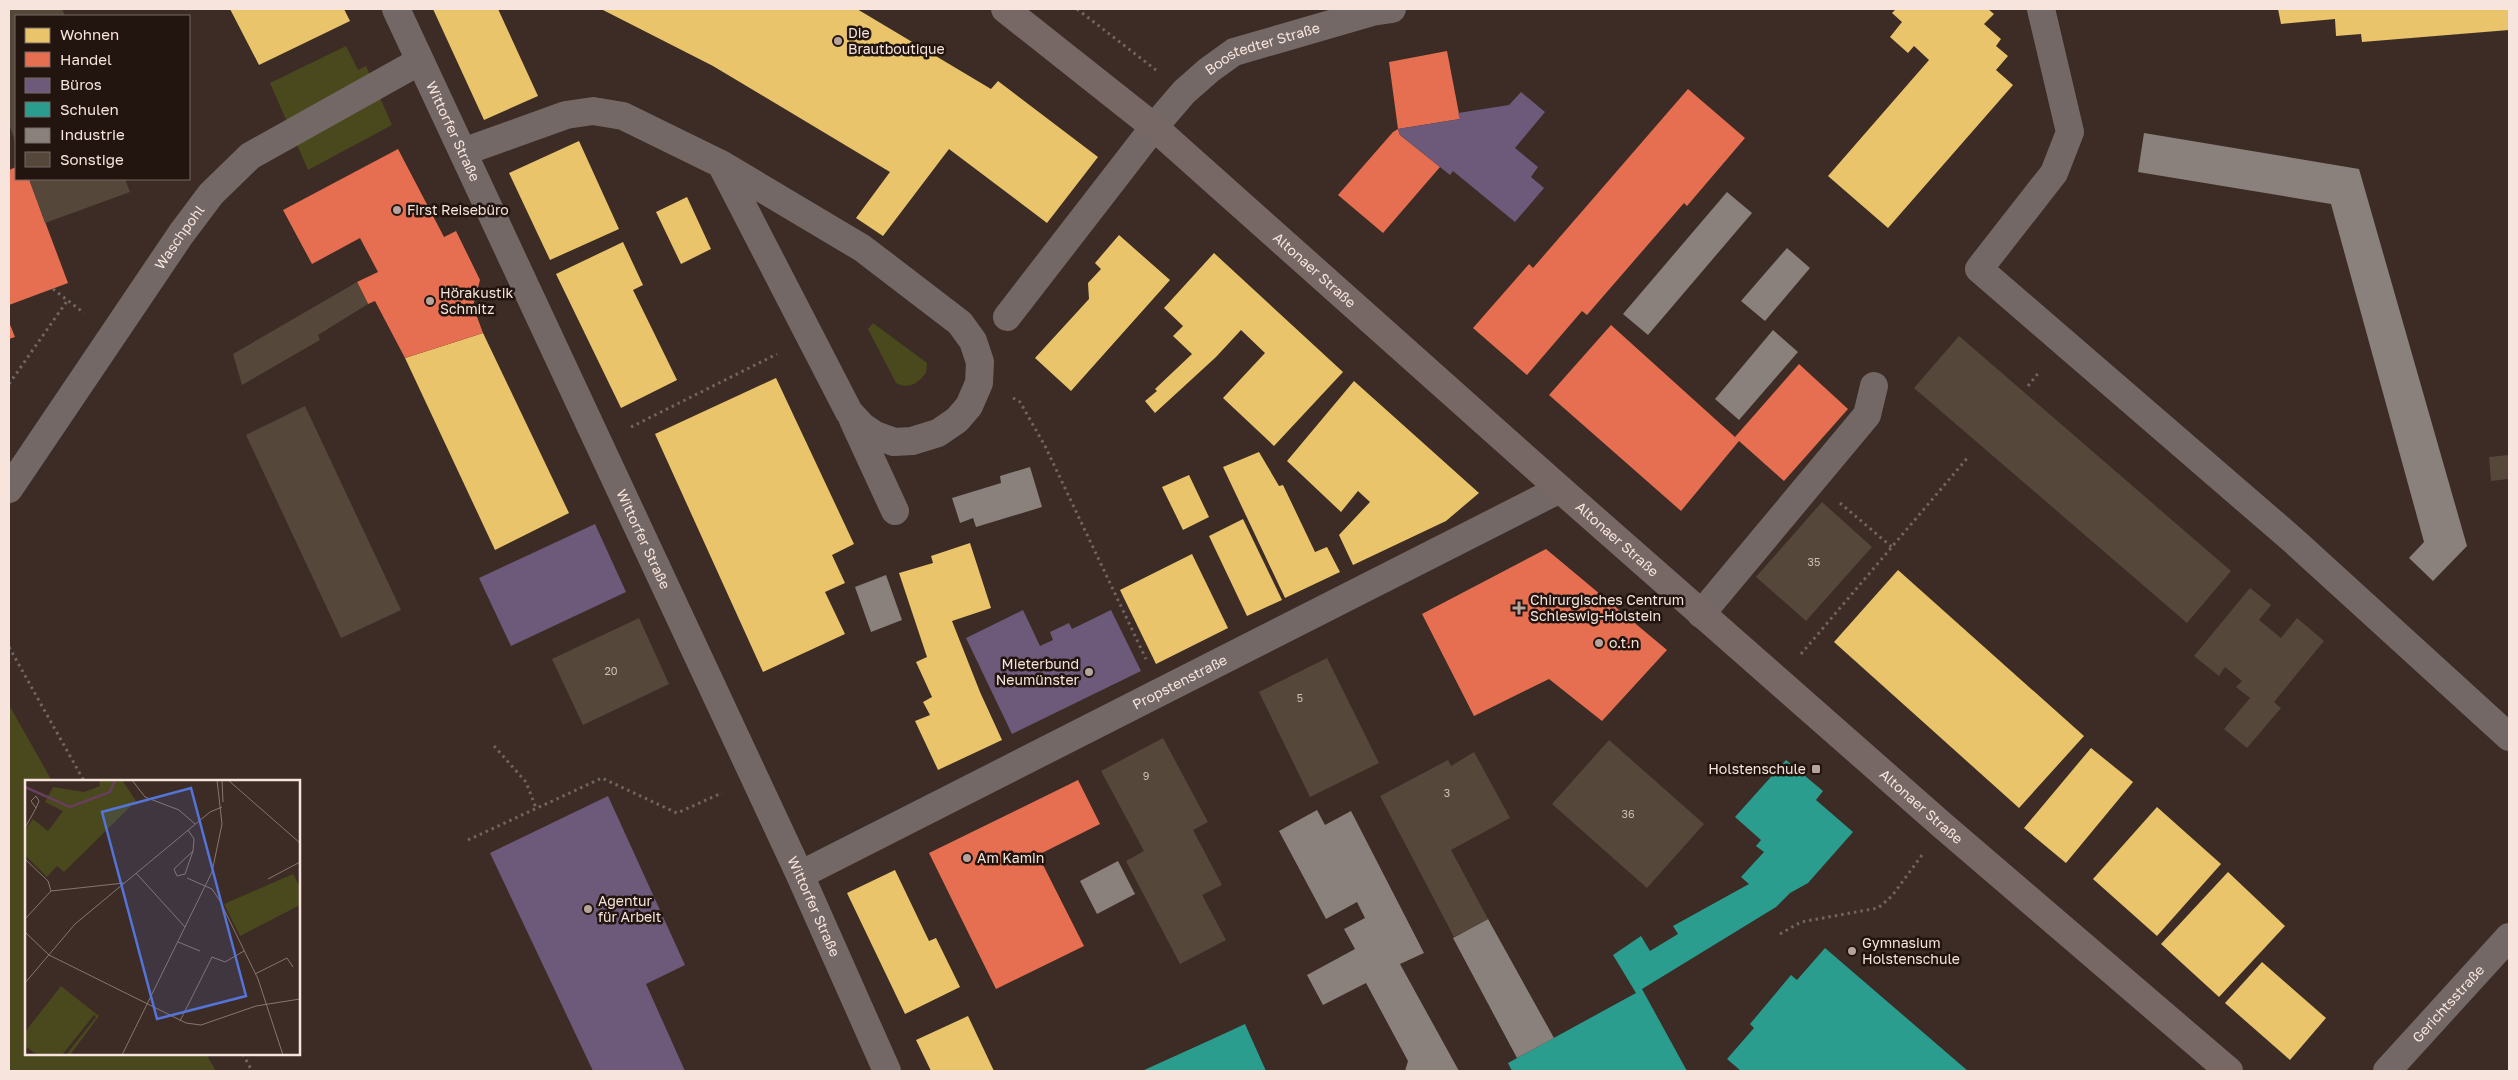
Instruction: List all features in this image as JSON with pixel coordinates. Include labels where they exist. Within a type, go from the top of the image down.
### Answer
[{"type":"main road","name":"Altonaer Straße","points":[[1005,9],[1154,127],[1701,614],[1942,825],[2229,1071]]},
{"type":"street","name":"Wittorfer Straße","points":[[396,9],[800,875],[887,1071]]},
{"type":"street","name":"Boostedter Straße","points":[[1007,317],[1154,127],[1184,92],[1209,70],[1234,52],[1392,9]]},
{"type":"street","points":[[2042,9],[2070,132],[2054,173],[1979,269],[2294,541],[2509,737]]},
{"type":"street","name":"Waschpohl","points":[[9,488],[181,234],[211,194],[250,156],[420,61]]},
{"type":"street","points":[[464,152],[566,115],[592,111],[623,116],[721,164],[862,248],[960,323],[973,341],[980,362],[979,383],[969,406],[957,420],[938,433],[912,441],[894,442],[875,435],[863,427],[849,412]]},
{"type":"street","points":[[721,164],[849,412],[895,511]]},
{"type":"street","points":[[1701,614],[1814,481],[1867,415],[1874,386]]},
{"type":"street","name":"Propstenstraße","points":[[800,875],[1162,693],[1560,489]]},
{"type":"street","name":"Gerichtsstraße","points":[[2387,1071],[2509,937]]},
{"type":"street","points":[[867,1071],[873,1042]]},
{"type":"path","points":[[1077,9],[1184,92]]},
{"type":"path","points":[[9,384],[66,301]]},
{"type":"path","points":[[599,443],[811,337]]},
{"type":"path","points":[[979,383],[1020,402],[1045,446],[1162,693]]},
{"type":"path","points":[[1778,681],[1970,456]]},
{"type":"path","points":[[1814,481],[1893,548]]},
{"type":"path","points":[[9,647],[83,780]]},
{"type":"path","points":[[494,746],[526,782],[536,808]]},
{"type":"path","points":[[468,840],[602,778],[677,813],[755,778]]},
{"type":"path","points":[[1780,934],[1801,922],[1878,908],[1910,873],[1942,825]]},
{"type":"path","points":[[244,1055],[252,1071]]},
{"type":"shaded area","points":[[346,46],[358,70],[366,66],[392,125],[308,170],[270,83]]},
{"type":"shaded area","points":[[873,323],[927,363],[926,373],[920,380],[909,386],[896,383],[868,329]]},
{"type":"shaded area","points":[[9,705],[51,780],[25,780],[25,1055],[207,1055],[216,1071],[9,1071]]},
{"type":"building: Wohnen","points":[[230,9],[344,9],[350,21],[259,65]]},
{"type":"building: Wohnen","points":[[433,9],[498,9],[538,96],[484,120]]},
{"type":"building: Wohnen","points":[[601,9],[857,9],[991,89],[998,81],[1098,157],[1047,223],[949,149],[883,236],[856,218],[890,172],[713,66]]},
{"type":"building: Wohnen","points":[[1896,9],[1988,9],[1994,14],[1984,24],[2001,39],[1996,46],[2008,56],[1996,70],[2013,85],[1888,228],[1828,176],[1929,60],[1914,46],[1908,53],[1890,37],[1902,22],[1892,13]]},
{"type":"building: Wohnen","points":[[2278,9],[2509,9],[2509,30],[2362,42],[2361,34],[2336,36],[2335,19],[2281,24]]},
{"type":"building: Wohnen","points":[[579,141],[619,229],[550,260],[509,173]]},
{"type":"building: Wohnen","points":[[687,197],[711,249],[681,264],[656,212]]},
{"type":"building: Wohnen","points":[[1119,235],[1170,280],[1071,391],[1035,358],[1089,299],[1088,283],[1101,269],[1095,263]]},
{"type":"building: Wohnen","points":[[623,242],[643,285],[633,290],[677,380],[621,408],[556,274]]},
{"type":"building: Wohnen","points":[[1214,253],[1343,372],[1274,446],[1223,398],[1265,353],[1241,330],[1216,357],[1155,413],[1145,401],[1192,354],[1173,336],[1183,326],[1164,308]]},
{"type":"building: Wohnen","points":[[483,333],[569,513],[495,550],[405,358]]},
{"type":"building: Wohnen","points":[[776,378],[854,544],[832,555],[845,583],[825,592],[845,634],[763,672],[655,434]]},
{"type":"building: Wohnen","points":[[1354,381],[1479,493],[1446,521],[1353,565],[1339,535],[1370,502],[1358,491],[1341,512],[1287,461]]},
{"type":"building: Wohnen","points":[[1259,452],[1279,486],[1283,485],[1315,552],[1327,547],[1340,572],[1285,598],[1223,467]]},
{"type":"building: Wohnen","points":[[1189,475],[1209,517],[1183,530],[1162,487]]},
{"type":"building: Wohnen","points":[[1243,519],[1282,600],[1247,616],[1209,536]]},
{"type":"building: Wohnen","points":[[970,543],[991,608],[952,621],[980,692],[1002,740],[938,770],[915,721],[930,715],[923,702],[932,697],[916,662],[927,657],[899,573],[933,563],[931,556]]},
{"type":"building: Wohnen","points":[[1192,554],[1228,628],[1156,664],[1120,590]]},
{"type":"building: Wohnen","points":[[1898,570],[2084,736],[2019,808],[1834,642]]},
{"type":"building: Wohnen","points":[[2091,748],[2133,782],[2066,863],[2024,828]]},
{"type":"building: Wohnen","points":[[2157,807],[2221,864],[2157,936],[2093,879]]},
{"type":"building: Wohnen","points":[[895,870],[929,941],[936,938],[960,987],[905,1014],[847,893]]},
{"type":"building: Wohnen","points":[[2228,872],[2285,926],[2219,997],[2161,944]]},
{"type":"building: Wohnen","points":[[2262,962],[2326,1018],[2290,1060],[2225,1003]]},
{"type":"building: Wohnen","points":[[968,1016],[994,1071],[931,1071],[916,1040]]},
{"type":"building: Handel","points":[[1447,51],[1460,119],[1398,129],[1389,62]]},
{"type":"building: Handel","points":[[1688,89],[1745,138],[1687,206],[1684,203],[1587,315],[1582,311],[1527,375],[1473,328],[1529,264],[1533,268]]},
{"type":"building: Handel","points":[[1398,129],[1400,135],[1440,167],[1383,233],[1338,195],[1393,132]]},
{"type":"building: Handel","points":[[398,149],[444,237],[456,231],[480,280],[473,306],[483,333],[405,358],[375,301],[368,304],[357,282],[378,272],[360,238],[312,264],[283,210]]},
{"type":"building: Handel","points":[[15,167],[15,180],[29,180],[68,283],[9,305],[9,170]]},
{"type":"building: Handel","points":[[9,322],[15,337],[9,339]]},
{"type":"building: Handel","points":[[1611,325],[1735,437],[1799,364],[1848,409],[1784,481],[1739,441],[1681,511],[1549,395]]},
{"type":"building: Handel","points":[[1546,549],[1667,650],[1602,721],[1549,679],[1474,716],[1422,614]]},
{"type":"building: Handel","points":[[1078,780],[1100,824],[1038,855],[1084,946],[996,989],[929,853]]},
{"type":"building: Büros","points":[[1521,92],[1545,112],[1515,148],[1538,167],[1531,177],[1544,188],[1515,222],[1453,171],[1450,175],[1400,135],[1398,129],[1460,119],[1458,113],[1509,105]]},
{"type":"building: Büros","points":[[595,524],[626,592],[511,646],[479,578]]},
{"type":"building: Büros","points":[[1023,610],[1040,646],[1053,640],[1050,632],[1069,623],[1072,629],[1111,610],[1141,671],[1012,734],[966,638]]},
{"type":"building: Büros","name":"Agentur für Arbeit","points":[[608,796],[685,965],[646,984],[685,1071],[593,1071],[490,853]]},
{"type":"building: Schulen","points":[[1786,760],[1823,791],[1816,800],[1853,832],[1808,883],[1790,893],[1776,907],[1642,989],[1687,1071],[1512,1071],[1508,1063],[1636,993],[1613,955],[1641,936],[1650,951],[1678,934],[1673,926],[1749,884],[1741,877],[1764,852],[1756,846],[1761,840],[1735,817]]},
{"type":"building: Schulen","points":[[1825,948],[1968,1071],[1741,1071],[1727,1059],[1754,1028],[1750,1024],[1791,975],[1797,980]]},
{"type":"building: Schulen","points":[[1245,1024],[1266,1071],[1142,1071],[1217,1037]]},
{"type":"building: Industrie","points":[[2144,133],[2359,169],[2467,546],[2433,581],[2409,558],[2424,542],[2331,204],[2138,172]]},
{"type":"building: Industrie","points":[[1727,192],[1752,213],[1648,335],[1623,314]]},
{"type":"building: Industrie","points":[[1787,248],[1810,268],[1765,321],[1741,301]]},
{"type":"building: Industrie","points":[[1773,330],[1798,352],[1739,420],[1715,399]]},
{"type":"building: Industrie","points":[[1030,467],[1042,507],[976,527],[973,518],[960,523],[952,498],[1001,483],[1000,476]]},
{"type":"building: Industrie","points":[[886,575],[902,620],[871,632],[855,587]]},
{"type":"building: Industrie","points":[[1317,810],[1325,825],[1351,811],[1424,953],[1400,964],[1459,1071],[1405,1071],[1408,1061],[1366,983],[1323,1005],[1307,975],[1355,949],[1344,929],[1365,918],[1357,902],[1326,919],[1279,831]]},
{"type":"building: Industrie","points":[[1118,861],[1135,894],[1097,914],[1080,881]]},
{"type":"building: Industrie","points":[[1488,919],[1554,1038],[1517,1058],[1453,938]]},
{"type":"building: Sonstige","points":[[9,9],[62,9],[65,15],[15,15],[15,141],[9,124]]},
{"type":"building: Sonstige","points":[[29,180],[125,180],[130,192],[45,223]]},
{"type":"building: Sonstige","points":[[357,282],[368,304],[318,335],[320,340],[242,385],[233,354]]},
{"type":"building: Sonstige","points":[[1959,336],[2231,571],[2187,623],[1914,388]]},
{"type":"building: Sonstige","points":[[305,406],[401,610],[341,638],[246,435]]},
{"type":"building: Sonstige","points":[[2509,455],[2509,479],[2491,481],[2489,457]]},
{"type":"building: Sonstige","points":[[1822,502],[1872,547],[1806,621],[1756,577]]},
{"type":"building: Sonstige","points":[[2250,588],[2271,605],[2259,620],[2281,638],[2297,618],[2324,641],[2274,702],[2281,708],[2247,748],[2224,729],[2250,698],[2236,687],[2242,681],[2225,667],[2219,676],[2194,656]]},
{"type":"building: Sonstige","points":[[639,618],[669,684],[583,725],[552,659]]},
{"type":"building: Sonstige","points":[[1327,658],[1379,763],[1310,797],[1259,692]]},
{"type":"building: Sonstige","points":[[1163,738],[1208,822],[1193,830],[1222,885],[1202,895],[1226,940],[1180,964],[1126,861],[1144,851],[1101,771]]},
{"type":"building: Sonstige","points":[[1609,740],[1704,824],[1647,888],[1552,804]]},
{"type":"building: Sonstige","points":[[1474,752],[1510,818],[1451,850],[1488,919],[1454,937],[1380,796],[1448,760],[1451,766]]},
{"type":"place","name":"Die Brautboutique","points":[[838,41]]},
{"type":"place","name":"First Reisebüro","points":[[397,210]]},
{"type":"place","name":"Hörakustik Schmitz","points":[[430,301]]},
{"type":"place","name":"Chirurgisches Centrum Schleswig-Holstein","points":[[1519,608]]},
{"type":"place","name":"o.t.n","points":[[1599,643]]},
{"type":"place","name":"Mieterbund Neumünster","points":[[1089,672]]},
{"type":"place","name":"Holstenschule","points":[[1816,769]]},
{"type":"place","name":"Am Kamin","points":[[967,858]]},
{"type":"place","name":"Agentur für Arbeit","points":[[588,909]]},
{"type":"place","name":"Gymnasium Holstenschule","points":[[1852,951]]}]
